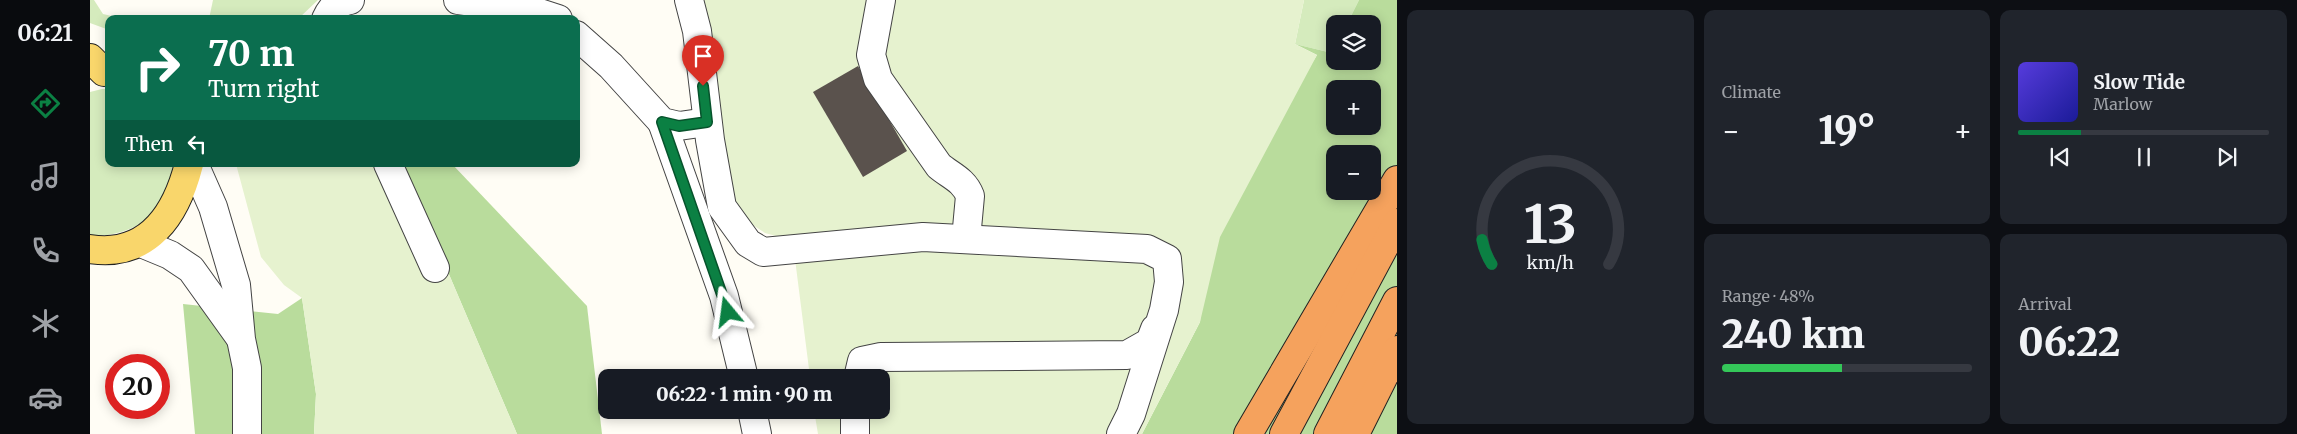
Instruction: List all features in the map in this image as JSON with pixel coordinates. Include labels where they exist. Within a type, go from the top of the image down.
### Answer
[{"type":"highway","points":[[1248,434],[1397,180]]},
{"type":"highway","points":[[1284,434],[1397,223]]},
{"type":"highway","points":[[1328,434],[1397,301]]},
{"type":"highway","points":[[1355,434],[1397,350]]},
{"type":"main road","points":[[90,268],[115,248],[164,221],[176,203],[188,167]]},
{"type":"street","points":[[328,15],[331,9],[338,3],[350,0]]},
{"type":"street","points":[[458,0],[527,9],[546,15]]},
{"type":"street","points":[[689,0],[696,31],[707,122],[722,208],[748,243],[763,252],[923,236],[1147,249],[1166,259],[1169,282],[1164,310],[1131,414],[1121,434]]},
{"type":"street","points":[[881,0],[871,55],[878,80],[939,166],[963,182],[968,190],[970,196],[966,239]]},
{"type":"street","points":[[580,41],[611,66],[662,122],[724,296],[742,369]]},
{"type":"street","points":[[662,122],[679,126],[707,122]]},
{"type":"street","points":[[195,167],[213,207],[236,285],[241,339],[247,368],[247,434]]},
{"type":"street","points":[[389,167],[435,268]]},
{"type":"street","points":[[115,248],[170,255],[191,269],[241,339]]},
{"type":"street","points":[[860,369],[862,361],[881,357],[1127,355],[1150,342],[1164,310]]},
{"type":"street","points":[[754,419],[757,434]]},
{"type":"street","points":[[855,419],[855,434]]},
{"type":"green space","points":[[90,0],[94,0],[103,14],[107,15],[105,15],[105,29],[90,23]]},
{"type":"green space","points":[[213,0],[318,0],[302,15],[210,15]]},
{"type":"green space","points":[[698,0],[1304,0],[1295,44],[1317,55],[1220,237],[1200,322],[1142,434],[818,434],[816,419],[890,419],[890,369],[809,369],[795,259],[787,239],[765,233],[742,218],[726,174]]},
{"type":"green space","points":[[1304,0],[1359,0],[1352,15],[1326,15],[1326,52],[1295,44]]},
{"type":"green space","points":[[1359,0],[1397,0],[1397,434],[1142,434],[1200,322],[1207,235],[1317,55],[1295,44],[1326,52],[1326,70],[1381,70],[1381,15],[1352,15]]},
{"type":"green space","points":[[105,89],[105,167],[173,167],[165,195],[148,218],[123,232],[107,235],[90,236],[90,92]]},
{"type":"green space","points":[[237,167],[403,167],[517,434],[314,434],[316,394],[302,298],[284,285],[261,257]]},
{"type":"green space","points":[[403,167],[455,167],[587,306],[598,400],[598,419],[600,419],[602,434],[517,434]]},
{"type":"green space","points":[[302,298],[316,394],[314,434],[195,434],[183,304],[278,314]]},
{"type":"building","points":[[858,66],[907,151],[863,177],[813,92]]},
{"type":"route","points":[[703,86],[707,122],[671,126],[662,122],[728,312]]}]
